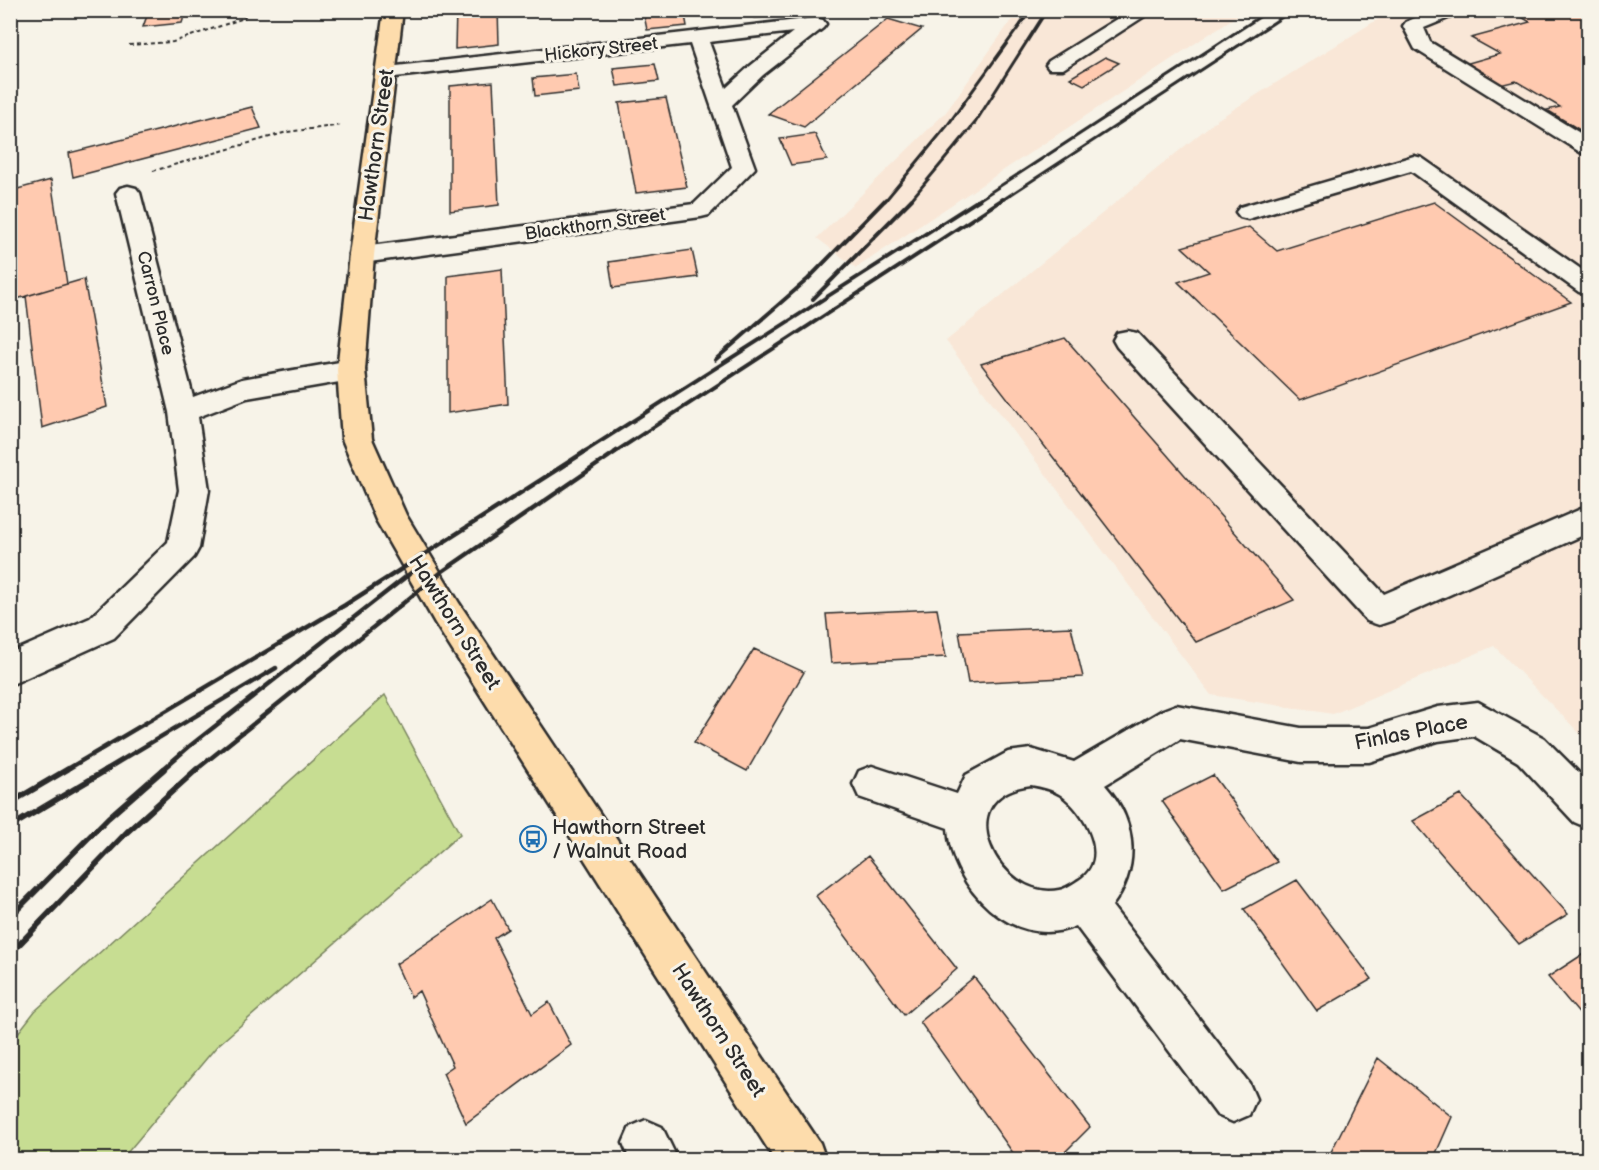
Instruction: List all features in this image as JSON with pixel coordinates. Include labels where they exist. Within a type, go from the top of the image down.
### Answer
[{"type":"main road","name":"Hawthorn Street","points":[[394,10],[362,255],[351,369],[357,439],[392,520],[454,623],[803,1160]]},
{"type":"street","points":[[721,104],[756,71],[833,10]]},
{"type":"street","points":[[1056,65],[1145,10]]},
{"type":"street","points":[[1451,10],[1413,26],[1422,45],[1588,147]]},
{"type":"street","name":"Hickory Street","points":[[386,72],[698,39],[815,24]]},
{"type":"street","name":"Blackthorn Street","points":[[362,255],[701,210],[744,168],[698,39]]},
{"type":"street","points":[[1248,212],[1414,163],[1588,286]]},
{"type":"street","name":"Carron Place","points":[[10,670],[102,628],[183,548],[194,490],[183,412],[128,193]]},
{"type":"street","points":[[1127,340],[1379,611],[1588,519]]},
{"type":"street","points":[[183,412],[242,389],[351,369]]},
{"type":"street","name":"Finlas Place","points":[[1076,782],[1176,722],[1301,745],[1369,745],[1438,724],[1478,719],[1531,750],[1588,809]]},
{"type":"street","points":[[1031,767],[1054,771],[1076,782],[1094,799],[1107,821],[1114,844],[1112,868],[1101,888],[1084,904],[1062,912],[1036,912],[1011,902],[990,885],[975,864],[967,839],[968,816],[975,795],[990,779],[1009,770],[1031,767]]},
{"type":"street","points":[[872,784],[968,816]]},
{"type":"street","points":[[1084,904],[1233,1099]]},
{"type":"path","points":[[129,45],[173,42],[244,18],[247,10]]},
{"type":"path","points":[[128,193],[135,177],[287,132],[380,121]]},
{"type":"shaded area","points":[[1018,11],[1244,11],[856,268],[817,238],[946,112]]},
{"type":"shaded area","points":[[1391,11],[1588,11],[1588,742],[1494,646],[1333,714],[1211,695],[946,341],[1218,119]]},
{"type":"green space","points":[[385,695],[460,834],[217,1046],[122,1159],[11,1159],[11,1042],[35,1011]]},
{"type":"building","points":[[149,10],[186,10],[182,23],[143,27]]},
{"type":"building","points":[[456,10],[498,10],[499,44],[455,49]]},
{"type":"building","points":[[643,10],[684,10],[687,26],[647,30]]},
{"type":"building","points":[[751,10],[790,10],[792,15],[754,18]]},
{"type":"building","points":[[1510,10],[1588,10],[1588,135],[1547,110],[1560,107],[1516,81],[1500,85],[1465,64],[1500,54],[1471,38],[1530,22]]},
{"type":"building","points":[[888,19],[922,29],[804,127],[768,114]]},
{"type":"building","points":[[1105,57],[1119,63],[1084,85],[1070,78]]},
{"type":"building","points":[[655,64],[659,81],[617,86],[613,68]]},
{"type":"building","points":[[576,74],[579,91],[535,96],[533,78]]},
{"type":"building","points":[[493,82],[499,205],[450,211],[450,86]]},
{"type":"building","points":[[666,98],[687,187],[636,193],[619,103]]},
{"type":"building","points":[[252,107],[261,128],[73,177],[69,153]]},
{"type":"building","points":[[815,134],[827,160],[791,165],[780,139]]},
{"type":"building","points":[[51,180],[67,284],[10,301],[10,191]]},
{"type":"building","points":[[1434,202],[1571,302],[1300,400],[1178,282],[1209,272],[1182,247],[1249,227],[1277,251]]},
{"type":"building","points":[[692,250],[698,277],[613,288],[609,262]]},
{"type":"building","points":[[502,269],[508,404],[448,413],[448,276]]},
{"type":"building","points":[[84,279],[107,407],[42,428],[26,296]]},
{"type":"building","points":[[1065,338],[1294,600],[1196,642],[981,364]]},
{"type":"building","points":[[937,609],[946,657],[831,663],[826,614]]},
{"type":"building","points":[[1071,627],[1083,677],[968,683],[959,632]]},
{"type":"building","points":[[754,649],[804,672],[747,771],[694,743]]},
{"type":"building","points":[[1213,775],[1277,862],[1224,889],[1162,801]]},
{"type":"building","points":[[1461,795],[1568,914],[1519,944],[1413,821]]},
{"type":"building","points":[[868,856],[957,969],[904,1015],[816,896]]},
{"type":"building","points":[[1297,880],[1372,979],[1317,1011],[1244,909]]},
{"type":"building","points":[[492,899],[508,929],[494,938],[532,1014],[549,1002],[571,1045],[466,1123],[443,1073],[453,1066],[419,991],[411,997],[396,964]]},
{"type":"building","points":[[1588,951],[1588,1024],[1548,977]]},
{"type":"building","points":[[974,977],[1090,1127],[1057,1160],[1018,1160],[920,1022]]},
{"type":"building","points":[[1378,1058],[1452,1117],[1433,1160],[1327,1160]]},
{"type":"railway","points":[[885,201],[947,126],[1031,10]]},
{"type":"railway","points":[[910,201],[975,123],[1047,10]]},
{"type":"railway","points":[[977,201],[1270,10]]},
{"type":"railway","points":[[1001,201],[1293,10]]},
{"type":"railway","points":[[715,360],[808,279],[886,199]]},
{"type":"railway","points":[[813,299],[912,199]]},
{"type":"railway","points":[[584,452],[980,199]]},
{"type":"railway","points":[[615,452],[1003,199]]},
{"type":"railway","points":[[66,770],[345,605],[586,451]]},
{"type":"railway","points":[[196,770],[443,571],[617,451]]},
{"type":"railway","points":[[162,770],[412,572]]},
{"type":"railway","points":[[105,770],[276,668]]},
{"type":"railway","points":[[10,803],[68,769]]},
{"type":"railway","points":[[10,827],[108,769]]},
{"type":"railway","points":[[10,917],[108,818],[164,769]]},
{"type":"railway","points":[[10,954],[127,832],[197,769]]},
{"type":"place","name":"Hawthorn Street / Walnut Road","points":[[533,839]]}]
